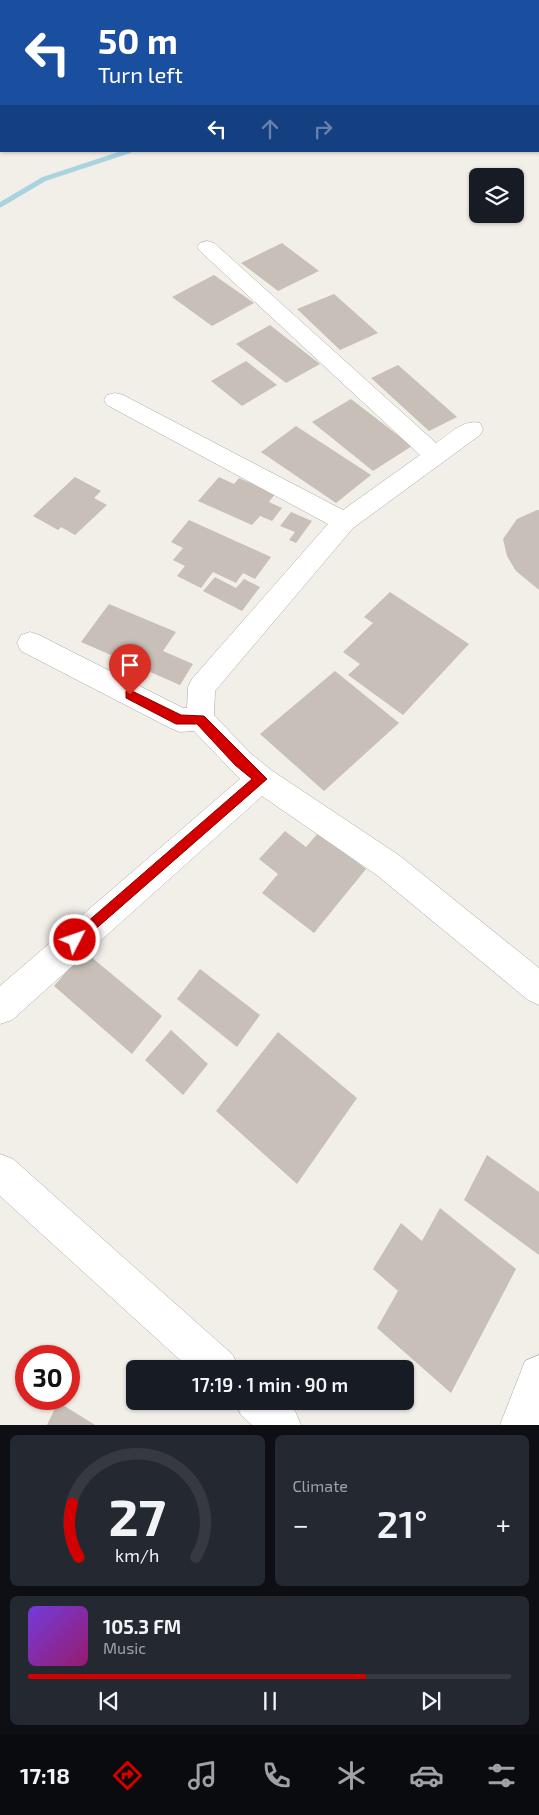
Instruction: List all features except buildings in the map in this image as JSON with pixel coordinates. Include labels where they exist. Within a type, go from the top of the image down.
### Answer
[{"type":"street","points":[[207,248],[436,456]]},
{"type":"street","points":[[115,400],[344,522]]},
{"type":"street","points":[[472,429],[344,522],[202,687],[200,719],[239,761],[261,779],[389,866],[539,989]]},
{"type":"street","points":[[30,643],[180,720],[200,719]]},
{"type":"street","points":[[0,1008],[261,779]]},
{"type":"street","points":[[0,1172],[209,1360]]},
{"type":"street","points":[[520,1425],[539,1375]]},
{"type":"street","points":[[265,1410],[281,1425]]},
{"type":"waterway","points":[[0,205],[44,179],[126,152]]},
{"type":"route","points":[[75,940],[261,779],[239,761],[200,719],[180,720],[130,695]]}]
